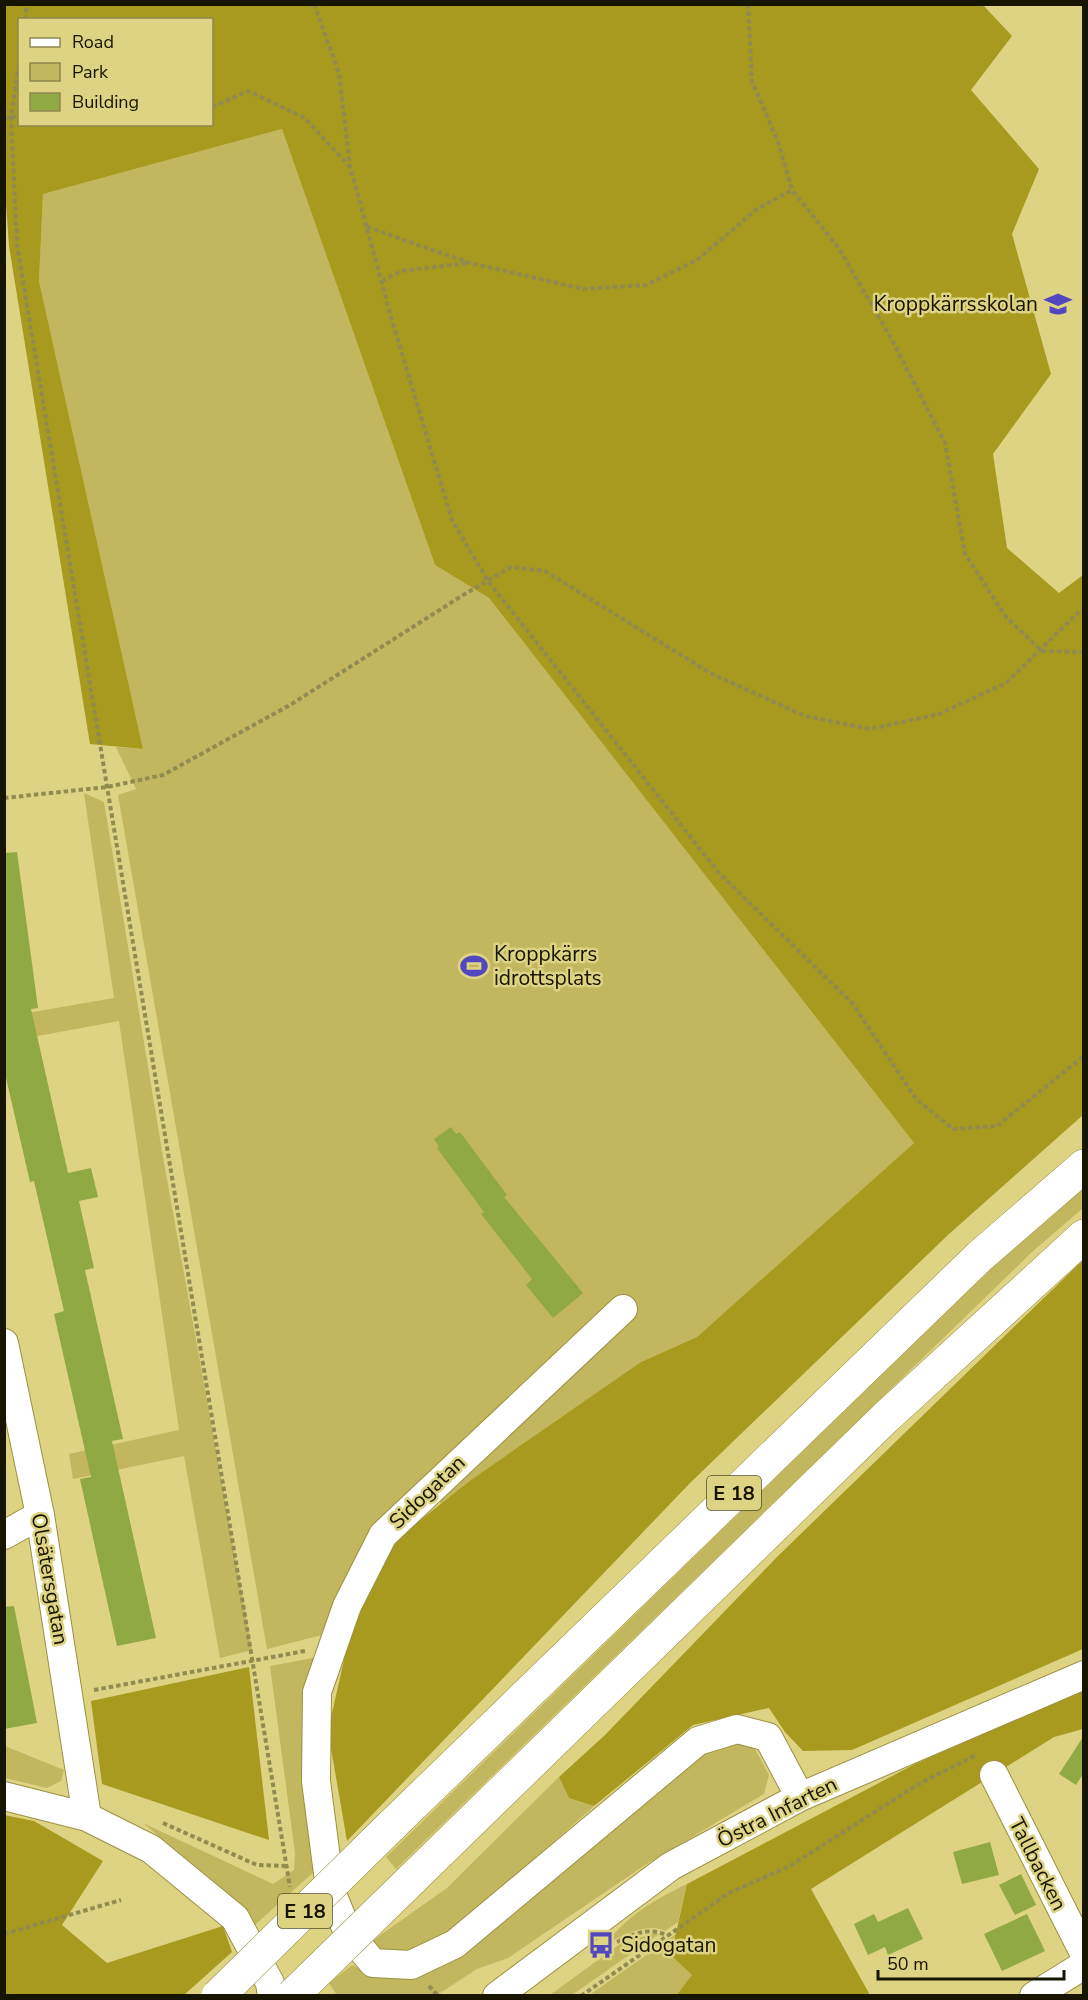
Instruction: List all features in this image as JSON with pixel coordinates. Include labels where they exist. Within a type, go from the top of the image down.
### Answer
[{"type":"highway","name":"E 18","points":[[218,1995],[980,1256],[1083,1166]]},
{"type":"highway","name":"E 18","points":[[292,1995],[885,1418],[1083,1236]]},
{"type":"street","name":"Sidogatan","points":[[623,1309],[383,1535],[347,1606],[317,1692],[316,1781],[330,1889],[348,1933],[373,1963],[411,1965],[455,1944],[698,1742],[737,1729],[768,1737],[800,1797]]},
{"type":"street","name":"Olsätersgatan","points":[[4,1343],[40,1515],[70,1694],[87,1817]]},
{"type":"street","points":[[4,1535],[40,1515]]},
{"type":"street","name":"Östra Infarten","points":[[497,1995],[671,1866],[800,1797],[1083,1675]]},
{"type":"street","name":"Tallbacken","points":[[988,1763],[1083,1953]]},
{"type":"street","points":[[4,1796],[87,1817],[151,1849],[235,1918],[270,1983],[272,1995]]},
{"type":"street","points":[[1034,1995],[1083,1965]]},
{"type":"path","points":[[314,4],[339,73],[350,166],[453,520],[488,581],[719,873],[853,1004],[916,1099],[953,1129],[997,1126],[1083,1056]]},
{"type":"path","points":[[748,4],[752,81],[778,142],[792,190],[837,247],[891,338],[945,443],[965,554],[1006,617],[1042,651],[1083,652]]},
{"type":"path","points":[[18,70],[11,117],[17,245],[292,1898]]},
{"type":"path","points":[[213,107],[248,91],[305,118],[350,166]]},
{"type":"path","points":[[4,118],[18,116]]},
{"type":"path","points":[[367,227],[470,263],[582,289],[646,285],[697,260],[757,209],[792,190]]},
{"type":"path","points":[[382,281],[401,271],[470,263]]},
{"type":"path","points":[[4,798],[107,787],[163,775],[290,705],[511,567],[545,571],[710,673],[805,716],[870,729],[939,714],[1006,683],[1042,651],[1083,607]]},
{"type":"path","points":[[70,1694],[333,1645]]},
{"type":"path","points":[[581,1995],[729,1893],[790,1866],[917,1785],[988,1763]]},
{"type":"path","points":[[155,1820],[257,1865],[286,1866]]},
{"type":"path","points":[[4,1934],[121,1900]]},
{"type":"path","points":[[611,1945],[645,1931],[658,1931],[666,1935]]},
{"type":"green space","name":"Kroppkärrs idrottsplats","points":[[282,129],[435,565],[489,598],[914,1143],[697,1337],[641,1362],[441,1504],[425,1479],[326,1634],[267,1649],[118,795],[136,789],[116,747],[143,749],[39,281],[43,194]]},
{"type":"green space","points":[[84,793],[104,802],[163,1157],[252,1650],[220,1658],[184,1456],[73,1479],[69,1454],[179,1430],[119,1021],[5,1042],[4,1017],[114,998]]},
{"type":"green space","points":[[1083,1186],[1083,1208],[1031,1253],[396,1869],[386,1857],[970,1288]]},
{"type":"green space","points":[[318,1657],[318,1868],[255,1925],[218,1885],[143,1823],[273,1884],[294,1870],[295,1853],[270,1666]]},
{"type":"green space","points":[[735,1739],[754,1747],[769,1775],[764,1794],[645,1865],[508,1958],[477,1969],[437,1995],[337,1995],[329,1983],[352,1965],[378,1977],[408,1974],[692,1758]]},
{"type":"green space","points":[[5,1746],[64,1770],[61,1781],[47,1788],[5,1778]]},
{"type":"green space","points":[[559,1777],[569,1798],[594,1806],[456,1929],[425,1948],[380,1952],[372,1941],[447,1888]]},
{"type":"green space","points":[[687,1884],[678,1922],[665,1931],[642,1929],[606,1944],[642,1909]]},
{"type":"green space","points":[[696,1920],[860,1996],[588,1996]]},
{"type":"green space","points":[[655,1933],[659,1934],[572,1995],[550,1995],[620,1944]]},
{"type":"shaded area","points":[[4,5],[983,5],[1012,36],[971,90],[1039,169],[1012,234],[1051,374],[993,454],[1007,548],[1059,593],[1083,575],[1083,1115],[949,1234],[691,1482],[347,1841],[328,1731],[351,1629],[390,1544],[471,1480],[641,1362],[697,1337],[914,1143],[489,598],[435,565],[282,129],[43,194],[39,281],[143,749],[90,744],[9,246],[4,177]]},
{"type":"shaded area","points":[[1083,1260],[1083,1649],[852,1750],[803,1751],[785,1732],[769,1708],[693,1725],[594,1806],[569,1798],[559,1777],[605,1735],[778,1556]]},
{"type":"shaded area","points":[[249,1667],[269,1840],[102,1784],[91,1701]]},
{"type":"shaded area","points":[[1083,1690],[1083,1729],[1054,1737],[811,1889],[870,1995],[677,1995],[692,1975],[671,1955],[687,1884],[915,1764]]},
{"type":"shaded area","points":[[4,1815],[34,1821],[103,1861],[62,1925],[107,1963],[223,1926],[232,1952],[184,1995],[5,1995]]},
{"type":"building","points":[[17,852],[38,1008],[31,1009],[68,1173],[91,1168],[98,1197],[79,1201],[94,1268],[85,1270],[123,1439],[112,1441],[156,1638],[117,1646],[80,1479],[91,1477],[54,1314],[64,1311],[34,1181],[30,1182],[4,1069],[4,853]]},
{"type":"building","points":[[451,1127],[456,1134],[460,1132],[507,1195],[504,1197],[583,1293],[553,1318],[526,1285],[532,1279],[481,1214],[484,1212],[437,1148],[439,1147],[434,1139]]},
{"type":"building","points":[[14,1606],[37,1723],[4,1729],[4,1607]]},
{"type":"building","points":[[1083,1737],[1083,1774],[1076,1785],[1059,1774]]},
{"type":"building","points":[[990,1842],[999,1875],[962,1884],[953,1852]]},
{"type":"building","points":[[1021,1874],[1036,1905],[1015,1915],[999,1885]]},
{"type":"building","points":[[908,1908],[923,1939],[888,1955],[885,1947],[868,1955],[854,1924],[874,1914],[878,1922]]},
{"type":"building","points":[[1027,1914],[1045,1951],[1002,1971],[984,1934]]},
{"type":"place","name":"Kroppkärrsskolan","points":[[1058,304]]},
{"type":"place","name":"Kroppkärrs idrottsplats","points":[[474,966]]},
{"type":"place","name":"Sidogatan","points":[[601,1945]]}]
